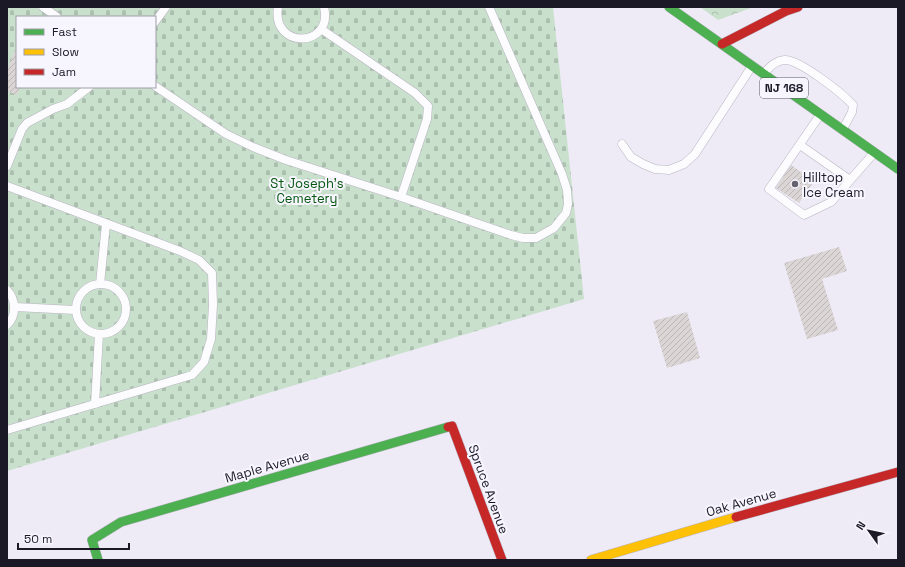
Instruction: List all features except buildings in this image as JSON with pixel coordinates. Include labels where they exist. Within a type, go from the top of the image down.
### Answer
[{"type":"street","name":"NJ 168","points":[[669,7],[898,169]]},
{"type":"street","points":[[722,44],[786,11],[798,7]]},
{"type":"street","name":"Maple Avenue","points":[[98,560],[92,540],[121,522],[452,426]]},
{"type":"street","name":"Spruce Avenue","points":[[452,426],[502,560]]},
{"type":"street","name":"Oak Avenue","points":[[592,560],[709,525],[898,472]]},
{"type":"lane","points":[[43,7],[56,16]]},
{"type":"lane","points":[[156,21],[166,7]]},
{"type":"lane","points":[[278,7],[278,22],[282,29],[294,38],[301,39],[309,38],[321,29],[325,21],[326,13],[324,7]]},
{"type":"lane","points":[[156,87],[226,134],[252,147],[286,160],[401,197],[510,235],[523,238],[536,238],[554,228],[566,213],[568,204],[567,190],[562,174],[488,7]]},
{"type":"lane","points":[[321,29],[415,93],[428,106],[427,119],[401,197]]},
{"type":"lane","points":[[763,73],[777,62],[786,60],[819,76],[848,99],[853,105],[852,112],[842,130]]},
{"type":"lane","points":[[622,144],[631,157],[655,169],[669,170],[684,164],[695,154],[752,65]]},
{"type":"lane","points":[[7,166],[22,129],[27,122],[52,109],[67,104],[88,88]]},
{"type":"lane","points":[[821,114],[769,189],[804,215],[831,202],[875,153]]},
{"type":"lane","points":[[800,145],[850,180]]},
{"type":"lane","points":[[7,186],[180,251],[199,260],[212,273],[213,305],[211,340],[204,362],[192,375],[7,430]]},
{"type":"lane","points":[[100,284],[106,224]]},
{"type":"lane","points":[[100,284],[110,285],[117,289],[122,295],[126,311],[124,319],[119,326],[104,334],[88,330],[82,325],[77,317],[76,310],[77,301],[86,288],[100,284]]},
{"type":"lane","points":[[7,290],[14,300],[15,307],[10,322],[7,325]]},
{"type":"lane","points":[[15,307],[76,310]]},
{"type":"lane","points":[[96,404],[100,334]]},
{"type":"green space","name":"St Joseph's Cemetery","points":[[7,7],[553,7],[584,299],[7,471]]},
{"type":"green space","points":[[700,7],[754,7],[718,20]]},
{"type":"traffic: fast","points":[[669,7],[898,169]]},
{"type":"traffic: fast","points":[[98,560],[92,540],[121,522],[448,427]]},
{"type":"traffic: slow","points":[[591,560],[736,517]]},
{"type":"traffic: jam","points":[[722,44],[786,11],[798,7]]},
{"type":"traffic: jam","points":[[448,427],[452,426],[502,560]]},
{"type":"traffic: jam","points":[[736,517],[898,472]]},
{"type":"place","name":"Hilltop Ice Cream","points":[[795,184]]}]
